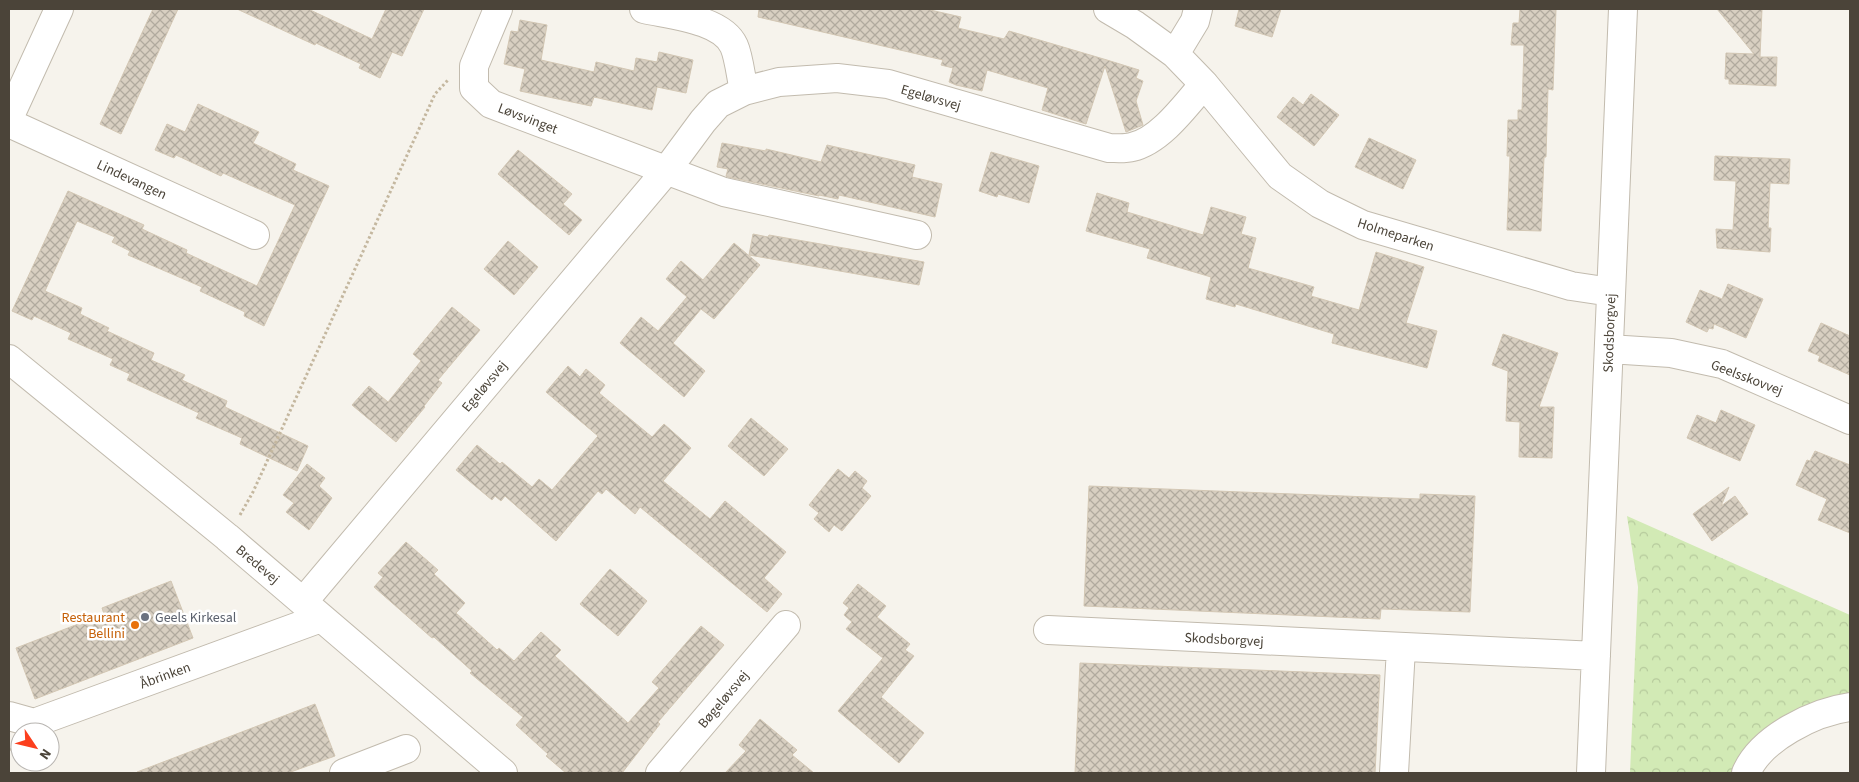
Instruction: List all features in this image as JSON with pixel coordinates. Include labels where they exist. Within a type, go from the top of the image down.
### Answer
[{"type":"street","name":"Lindevangen","points":[[59,9],[10,115],[255,236]]},
{"type":"street","name":"Løvsvinget","points":[[498,9],[474,66],[474,88],[491,104],[666,171]]},
{"type":"street","points":[[644,9],[710,24],[723,33],[734,45],[744,91]]},
{"type":"street","name":"Holmeparken","points":[[1108,9],[1135,25],[1175,54],[1204,84],[1280,176],[1320,204],[1363,225],[1571,286],[1611,292]]},
{"type":"street","points":[[1175,54],[1195,20],[1198,9]]},
{"type":"street","name":"Skodsborgvej","points":[[1591,773],[1623,9]]},
{"type":"street","name":"Egeløvsvej","points":[[312,610],[718,104],[744,91],[779,82],[837,78],[888,84],[1108,148],[1132,148],[1150,139],[1168,124],[1204,84]]},
{"type":"street","points":[[666,171],[724,192],[917,235]]},
{"type":"street","name":"Geelsskovvej","points":[[1609,349],[1671,353],[1722,364],[1850,420]]},
{"type":"street","name":"Bredevej","points":[[9,359],[227,537],[503,773]]},
{"type":"street","name":"Åbrinken","points":[[9,716],[34,723],[312,610]]},
{"type":"street","name":"Bøgeløvsvej","points":[[660,773],[786,625]]},
{"type":"street","name":"Skodsborgvej","points":[[1048,630],[1596,656]]},
{"type":"street","points":[[1394,773],[1401,648]]},
{"type":"street","points":[[1746,773],[1751,761],[1773,740],[1805,720],[1850,707]]},
{"type":"street","points":[[344,773],[406,749]]},
{"type":"path","points":[[227,537],[253,492],[435,94],[446,81],[474,66]]},
{"type":"green space","points":[[1627,516],[1850,615],[1850,695],[1843,695],[1777,721],[1743,752],[1734,773],[1630,773],[1638,587]]},
{"type":"building","points":[[153,9],[178,9],[121,134],[100,124]]},
{"type":"building","points":[[237,9],[308,9],[372,39],[386,9],[424,9],[402,56],[392,52],[380,78],[359,68],[361,64]]},
{"type":"building","points":[[759,9],[926,9],[961,17],[958,28],[1004,39],[1009,31],[1107,60],[1139,70],[1136,78],[1143,81],[1136,101],[1143,125],[1126,132],[1105,66],[1086,124],[1042,110],[1048,88],[987,70],[982,91],[956,85],[949,82],[953,68],[941,65],[943,60],[758,17]]},
{"type":"building","points":[[1239,9],[1281,9],[1272,37],[1235,26]]},
{"type":"building","points":[[1520,9],[1556,9],[1553,90],[1548,89],[1541,231],[1507,230],[1510,156],[1507,156],[1508,120],[1518,120],[1518,110],[1522,110],[1524,45],[1511,45],[1513,23],[1519,23]]},
{"type":"building","points":[[1717,9],[1762,9],[1760,57],[1777,57],[1776,86],[1729,84],[1729,79],[1725,79],[1726,53],[1754,54]]},
{"type":"building","points":[[520,20],[547,25],[541,60],[594,72],[596,62],[634,71],[636,58],[657,62],[659,52],[693,60],[686,93],[657,87],[652,110],[594,97],[591,106],[520,91],[525,69],[504,64],[511,31],[518,32]]},
{"type":"building","points":[[1311,94],[1339,115],[1314,146],[1277,117],[1293,97],[1303,105]]},
{"type":"building","points":[[198,104],[259,132],[253,143],[296,164],[293,170],[329,186],[264,326],[244,316],[245,312],[200,291],[202,287],[128,255],[130,251],[112,242],[115,237],[77,221],[45,291],[82,308],[80,314],[109,328],[107,331],[154,353],[151,360],[185,375],[182,380],[227,401],[225,407],[308,446],[297,471],[240,444],[242,438],[196,418],[199,413],[127,380],[130,374],[110,365],[113,359],[68,339],[71,333],[34,316],[32,320],[12,311],[68,191],[144,225],[142,229],[187,250],[186,253],[257,286],[295,205],[223,173],[221,176],[176,155],[174,158],[155,150],[167,124],[185,132]]},
{"type":"building","points":[[1369,138],[1416,160],[1403,189],[1355,167]]},
{"type":"building","points":[[722,143],[766,151],[766,149],[821,162],[827,145],[915,165],[912,177],[942,184],[935,217],[839,195],[838,199],[819,196],[728,177],[726,176],[728,169],[717,167]]},
{"type":"building","points":[[518,150],[572,194],[563,204],[582,220],[569,235],[498,174]]},
{"type":"building","points":[[991,152],[1039,166],[1029,203],[998,194],[997,197],[979,191]]},
{"type":"building","points":[[1715,156],[1790,159],[1789,184],[1770,183],[1768,228],[1771,228],[1770,252],[1717,248],[1716,229],[1733,230],[1736,181],[1714,180]]},
{"type":"building","points":[[1097,193],[1129,203],[1127,212],[1203,235],[1211,207],[1246,217],[1241,234],[1256,238],[1248,268],[1314,287],[1311,296],[1359,310],[1376,252],[1424,267],[1406,323],[1437,331],[1427,368],[1332,343],[1334,334],[1236,304],[1235,307],[1206,299],[1211,277],[1147,258],[1150,249],[1086,231]]},
{"type":"building","points":[[753,234],[768,237],[769,235],[924,262],[919,285],[749,255]]},
{"type":"building","points":[[508,241],[538,267],[514,295],[484,269]]},
{"type":"building","points":[[734,243],[760,265],[714,319],[701,309],[673,343],[705,371],[684,397],[620,343],[641,317],[658,331],[687,297],[666,279],[681,261],[703,280]]},
{"type":"building","points":[[1728,284],[1763,299],[1746,338],[1714,324],[1713,329],[1709,328],[1707,332],[1686,322],[1700,290],[1722,299]]},
{"type":"building","points":[[452,307],[480,330],[438,380],[442,383],[396,442],[352,405],[369,386],[388,402],[421,361],[413,354]]},
{"type":"building","points":[[1821,323],[1850,336],[1850,375],[1818,361],[1820,356],[1808,351]]},
{"type":"building","points":[[1503,334],[1558,353],[1539,407],[1554,407],[1552,458],[1519,457],[1520,422],[1506,421],[1508,371],[1492,365]]},
{"type":"building","points":[[568,366],[580,377],[586,369],[605,385],[599,393],[652,437],[664,424],[691,448],[663,481],[710,519],[725,501],[786,552],[764,578],[782,594],[767,612],[640,507],[635,514],[606,489],[602,494],[598,491],[556,541],[505,496],[501,501],[495,496],[492,500],[456,470],[477,445],[500,464],[502,462],[532,487],[539,479],[552,490],[598,436],[546,392]]},
{"type":"building","points":[[1721,410],[1755,425],[1740,461],[1687,438],[1697,415],[1716,423]]},
{"type":"building","points":[[751,418],[788,449],[764,476],[728,446]]},
{"type":"building","points":[[1815,451],[1850,465],[1850,533],[1818,520],[1827,499],[1796,485],[1807,460],[1810,461]]},
{"type":"building","points":[[307,464],[325,478],[319,486],[332,498],[309,530],[286,512],[294,503],[283,495]]},
{"type":"building","points":[[838,469],[849,478],[855,471],[867,481],[862,488],[871,496],[842,531],[834,525],[829,532],[814,519],[819,513],[809,505]]},
{"type":"building","points":[[1089,486],[1420,499],[1420,494],[1475,496],[1470,612],[1381,609],[1380,619],[1084,606]]},
{"type":"building","points":[[1729,487],[1721,506],[1735,496],[1748,514],[1712,541],[1693,514]]},
{"type":"building","points":[[406,542],[438,570],[434,574],[465,603],[456,613],[497,650],[499,648],[514,661],[541,632],[561,650],[555,656],[628,723],[659,688],[652,682],[701,626],[724,645],[658,722],[660,724],[622,773],[566,773],[546,756],[548,754],[516,725],[523,717],[470,673],[472,671],[434,637],[432,638],[374,587],[383,577],[378,573]]},
{"type":"building","points":[[610,569],[647,601],[618,636],[580,604]]},
{"type":"building","points":[[171,581],[193,638],[35,699],[16,648],[104,614],[102,608]]},
{"type":"building","points":[[858,584],[886,606],[877,617],[910,644],[905,650],[914,656],[881,697],[924,733],[899,763],[838,711],[883,658],[846,629],[852,622],[844,615],[849,608],[843,603]]},
{"type":"building","points":[[1080,663],[1380,675],[1375,773],[1075,773]]},
{"type":"building","points":[[315,704],[335,756],[288,773],[137,772]]},
{"type":"building","points":[[760,719],[797,750],[792,755],[814,773],[725,773],[746,751],[739,745]]},
{"type":"place","name":"Geels Kirkesal","points":[[145,617]]},
{"type":"place","name":"Restaurant Bellini","points":[[135,625]]}]
